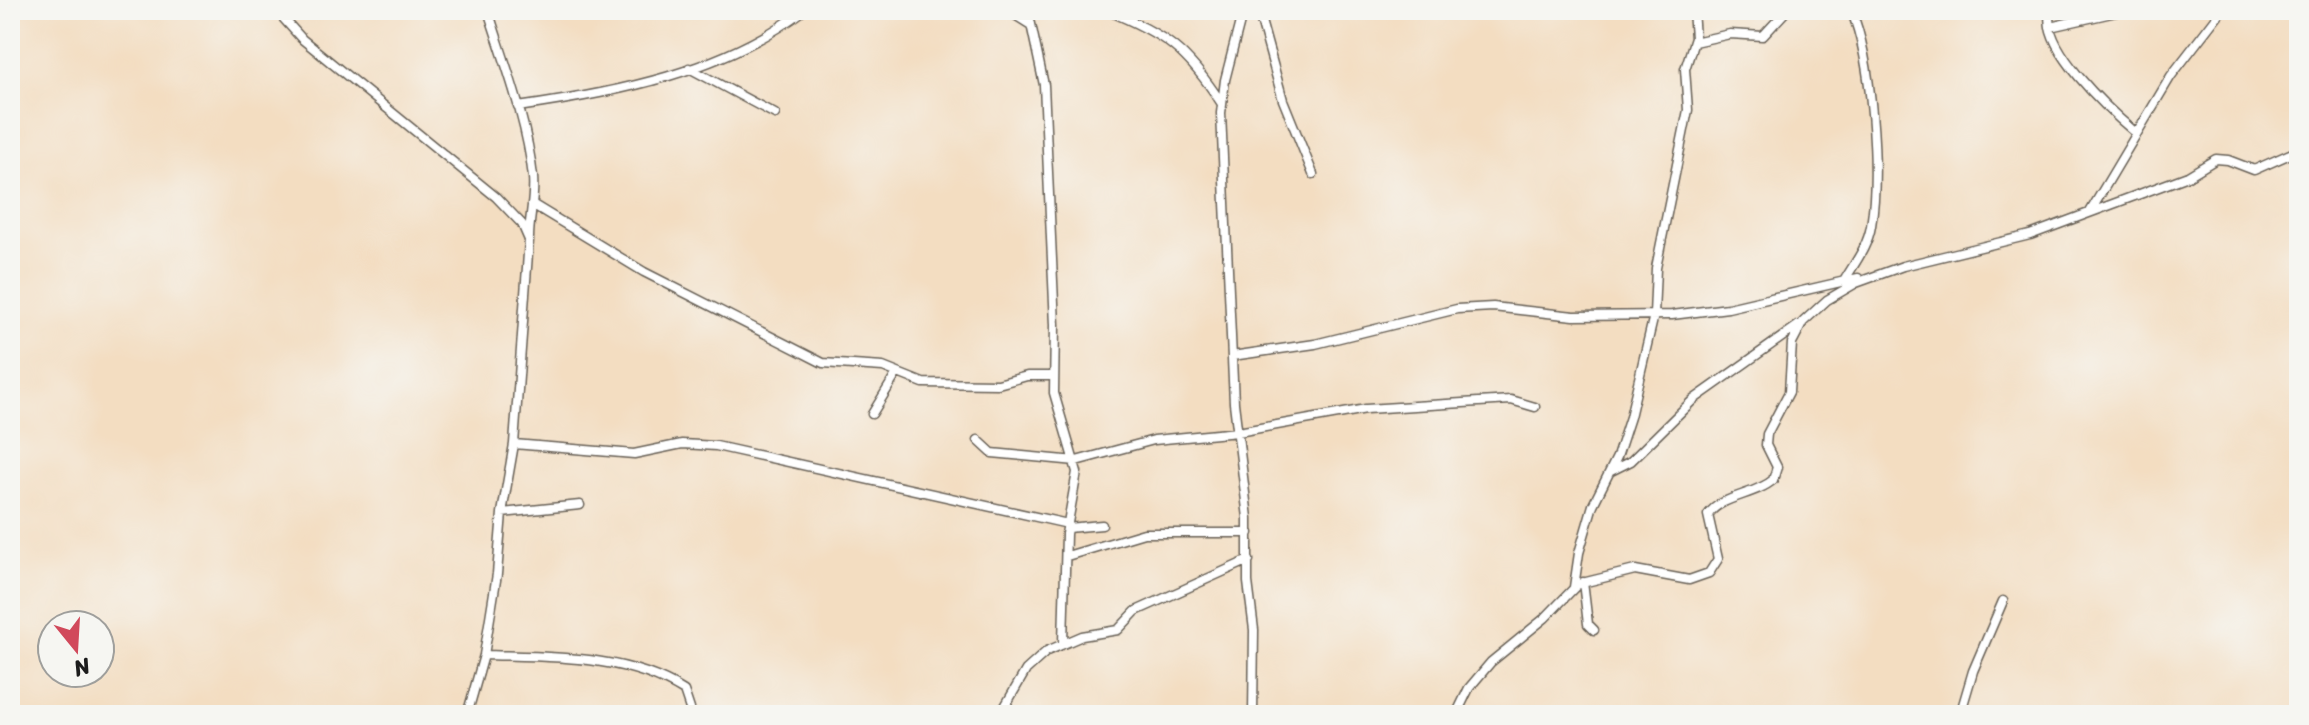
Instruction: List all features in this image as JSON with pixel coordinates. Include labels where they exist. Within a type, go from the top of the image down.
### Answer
[{"type":"street","points":[[276,10],[302,39],[496,197],[522,224],[529,240]]},
{"type":"street","points":[[467,715],[484,655],[514,444],[532,204],[531,166],[518,107],[488,10]]},
{"type":"street","points":[[518,107],[600,94],[689,68],[764,36],[804,10]]},
{"type":"street","points":[[1007,10],[1032,25]]},
{"type":"street","points":[[1028,10],[1044,85],[1056,406],[1076,461],[1077,481],[1067,526],[1063,643]]},
{"type":"street","points":[[1106,10],[1165,37],[1196,68],[1222,104]]},
{"type":"street","points":[[1243,10],[1222,104],[1232,356],[1249,533],[1254,630],[1253,715]]},
{"type":"street","points":[[1258,10],[1283,100],[1313,174]]},
{"type":"street","points":[[1594,630],[1588,624],[1579,584],[1579,553],[1593,505],[1611,471],[1630,417],[1654,315],[1656,268],[1688,110],[1685,69],[1694,42],[1693,10]]},
{"type":"street","points":[[1694,42],[1730,34],[1763,36],[1787,10]]},
{"type":"street","points":[[1844,281],[1867,239],[1873,205],[1869,74],[1862,35],[1851,10]]},
{"type":"street","points":[[2051,10],[2050,27],[2090,93],[2136,133]]},
{"type":"street","points":[[2050,27],[2125,10]]},
{"type":"street","points":[[2089,213],[2171,76],[2222,10]]},
{"type":"street","points":[[689,68],[775,114]]},
{"type":"street","points":[[1611,471],[1631,461],[1693,400],[1856,283],[1941,254],[2030,235],[2188,176],[2216,159],[2254,170],[2299,150]]},
{"type":"street","points":[[532,204],[644,272],[761,329],[813,360],[842,366],[883,367],[923,383],[998,384],[1027,376],[1053,376]]},
{"type":"street","points":[[1232,356],[1315,344],[1399,321],[1467,308],[1493,307],[1574,316],[1654,315],[1728,308],[1883,273]]},
{"type":"street","points":[[1456,715],[1469,688],[1491,662],[1545,618],[1579,584],[1642,570],[1689,580],[1713,569],[1718,559],[1708,526],[1711,510],[1759,490],[1777,474],[1766,445],[1767,434],[1787,399],[1790,349],[1803,322]]},
{"type":"street","points":[[872,414],[897,373]]},
{"type":"street","points":[[978,440],[992,453],[1076,461],[1154,440],[1238,432],[1366,409],[1511,400],[1535,407]]},
{"type":"street","points":[[514,444],[634,454],[682,444],[716,446],[1067,526],[1102,525]]},
{"type":"street","points":[[502,513],[580,505]]},
{"type":"street","points":[[1067,556],[1144,533],[1249,533]]},
{"type":"street","points":[[1000,715],[1026,670],[1038,657],[1063,643],[1118,630],[1136,611],[1249,560]]},
{"type":"street","points":[[1960,715],[1977,660],[2003,601]]},
{"type":"street","points":[[484,655],[573,657],[637,671],[683,690],[690,699],[692,715]]}]
